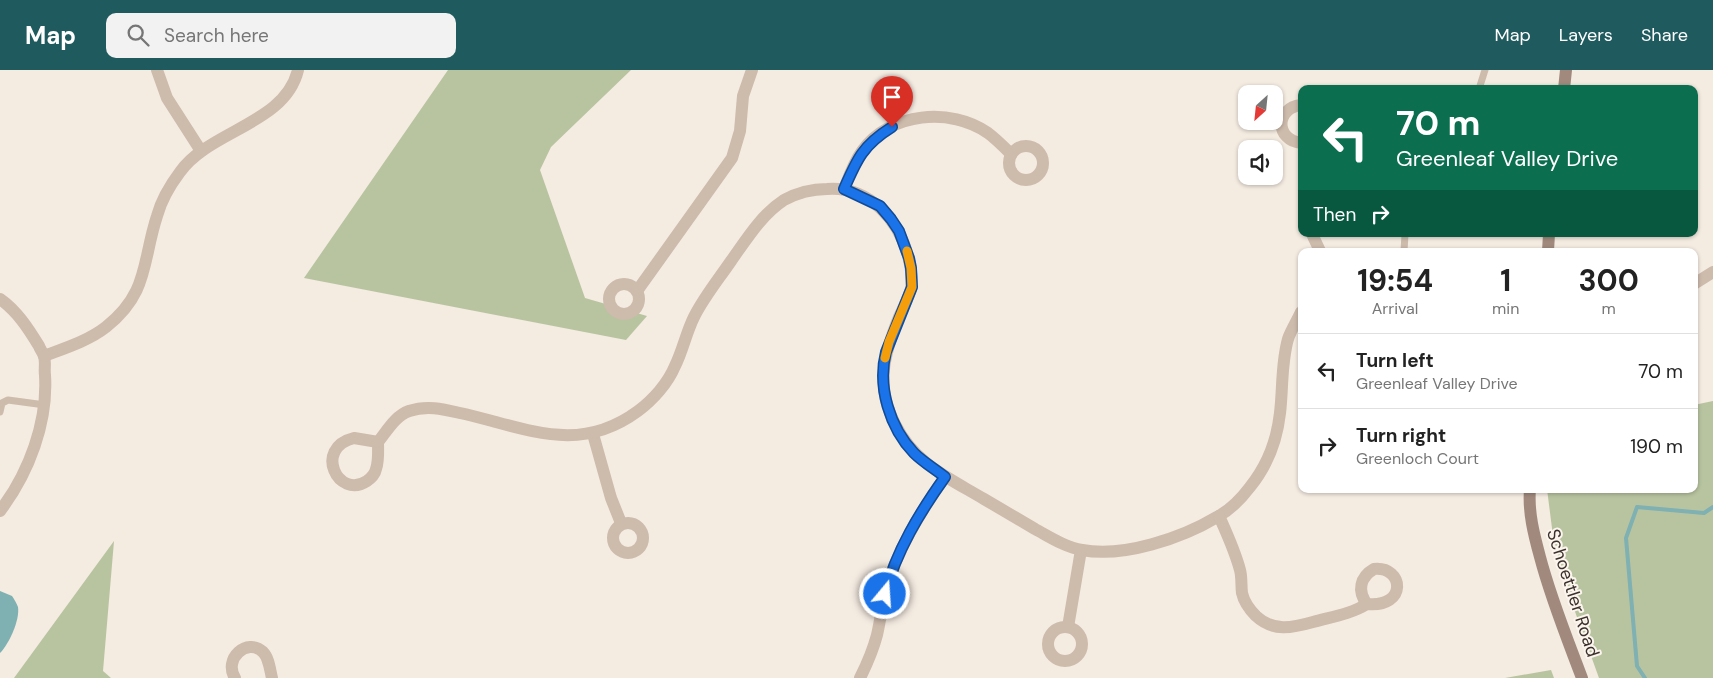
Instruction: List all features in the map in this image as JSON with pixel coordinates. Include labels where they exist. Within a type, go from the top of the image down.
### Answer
[{"type":"street","points":[[157,70],[167,98],[201,151]]},
{"type":"street","points":[[44,356],[83,341],[106,328],[123,311],[138,291],[145,270],[157,214],[181,171],[201,151],[248,124],[276,105],[287,94],[298,70]]},
{"type":"street","points":[[637,291],[732,158],[740,131],[743,96],[752,70]]},
{"type":"street","points":[[1564,85],[1566,70]]},
{"type":"street","points":[[1298,106],[1289,109],[1285,114],[1282,124],[1286,136],[1298,142]]},
{"type":"street","points":[[844,189],[862,150],[877,136],[908,120],[928,116],[955,118],[987,133],[1011,154]]},
{"type":"street","points":[[378,442],[396,420],[407,412],[438,407],[543,434],[593,434],[611,428],[632,416],[652,399],[664,384],[675,368],[692,320],[706,295],[755,227],[772,210],[796,194],[821,189],[844,189],[880,206],[891,219],[906,246],[911,268],[912,287],[889,342],[883,363],[884,392],[893,420],[914,453],[945,477],[1060,543],[1081,550],[1105,552],[1140,549],[1219,516],[1239,500],[1262,470],[1274,444],[1280,412],[1282,370],[1286,348],[1289,335],[1298,318]]},
{"type":"street","points":[[1698,281],[1713,272]]},
{"type":"street","points":[[0,299],[9,305],[28,328],[44,356],[45,405],[39,430],[28,461],[12,493],[1,508]]},
{"type":"street","points":[[593,434],[611,498],[621,523]]},
{"type":"street","points":[[860,678],[870,656],[889,581],[899,557],[917,519],[945,477]]},
{"type":"street","name":"Schoettler Road","points":[[1530,493],[1535,538],[1544,573],[1556,612],[1582,678]]},
{"type":"street","points":[[1219,516],[1234,550],[1241,572],[1242,594],[1249,609],[1260,620],[1271,626],[1284,628],[1300,626],[1349,612],[1367,604]]},
{"type":"street","points":[[1068,627],[1081,550]]},
{"type":"street","points":[[235,678],[232,669],[234,658],[244,649],[250,648],[262,652],[266,657],[272,678]]},
{"type":"lane","points":[[1480,85],[1485,70]]},
{"type":"lane","points":[[0,412],[2,403],[8,400],[45,405]]},
{"type":"green space","points":[[448,70],[631,70],[551,147],[540,170],[585,298],[647,316],[626,340],[304,278]]},
{"type":"green space","points":[[1713,401],[1713,678],[1599,678],[1565,584],[1553,536],[1548,493],[1698,493],[1698,404]]},
{"type":"green space","points":[[114,541],[103,671],[111,678],[14,678]]},
{"type":"green space","points":[[1551,670],[1554,678],[1505,678]]},
{"type":"water","points":[[0,591],[12,596],[18,607],[18,612],[13,632],[0,653]]},
{"type":"waterway","points":[[1645,678],[1637,666],[1626,538],[1637,507],[1704,513],[1713,507]]},
{"type":"slow traffic","points":[[885,358],[889,342],[912,287],[911,268],[907,251]]},
{"type":"route","points":[[885,594],[912,528],[927,502],[945,477],[914,453],[893,420],[884,392],[883,363],[889,342],[912,287],[911,268],[906,246],[899,231],[880,206],[844,189],[862,150],[877,136],[892,127]]}]
